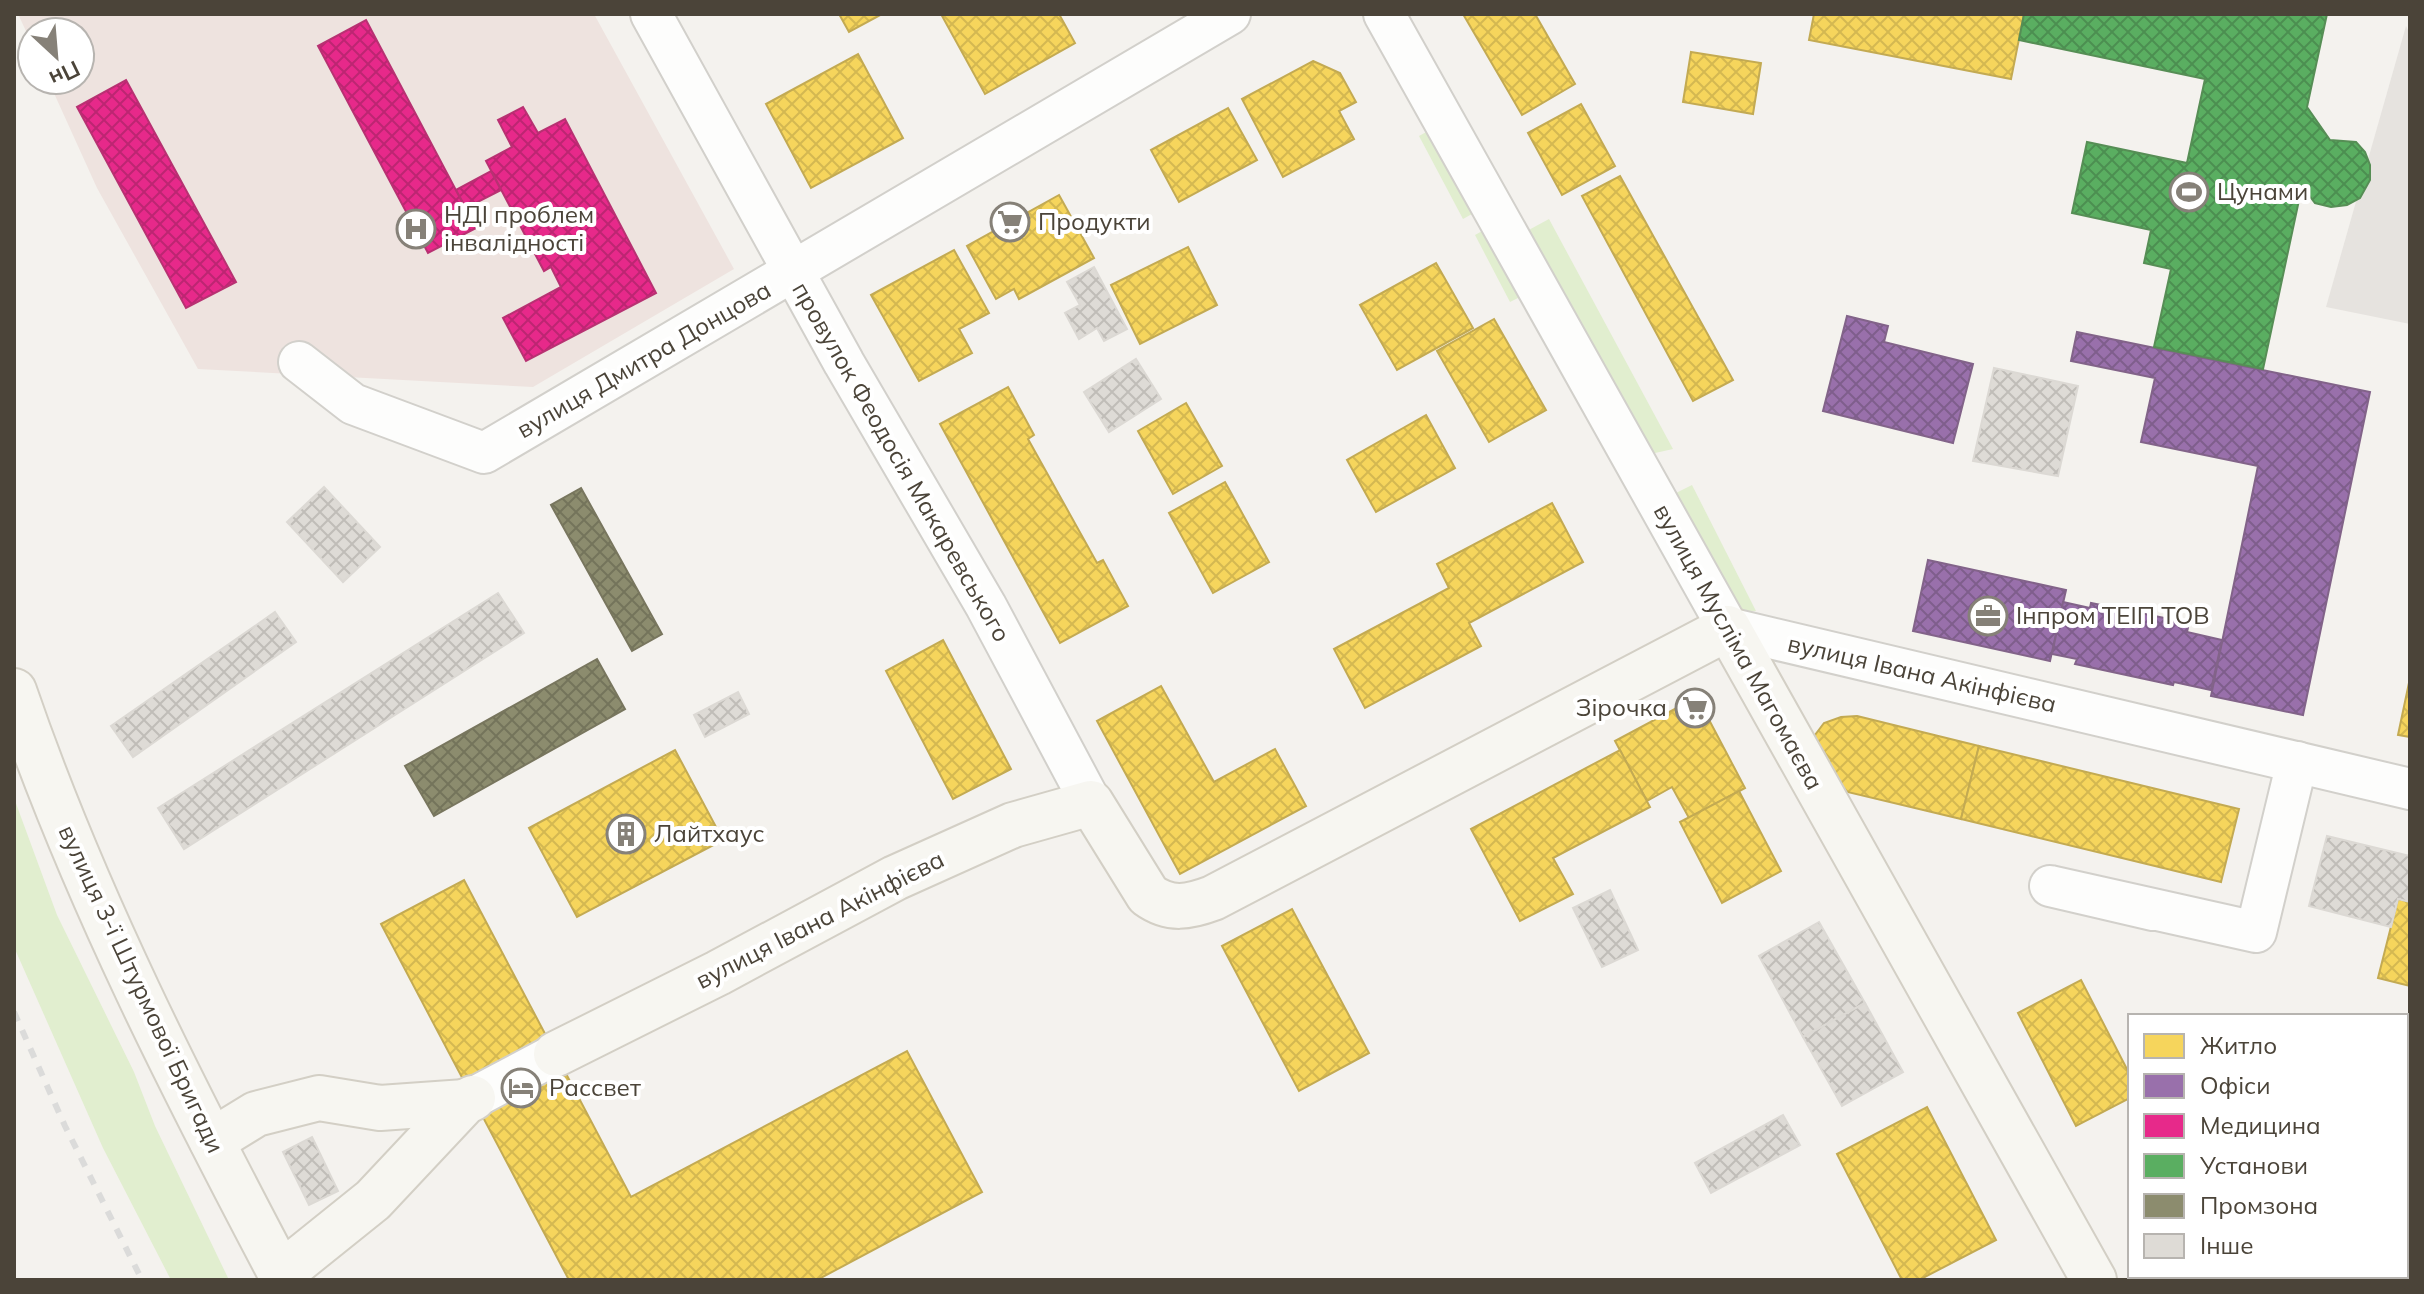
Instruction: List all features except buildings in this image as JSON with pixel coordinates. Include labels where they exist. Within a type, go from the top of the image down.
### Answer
[{"type":"street","name":"провулок Феодосія Макаревського","points":[[651,14],[793,273],[986,606],[1091,803],[1141,885],[1159,903],[1175,907],[1194,905],[1213,898],[1728,628]]},
{"type":"street","name":"вулиця Дмитра Донцова","points":[[299,362],[353,404],[484,453],[1230,14]]},
{"type":"street","name":"вулиця Мусліма Магомаєва","points":[[1384,14],[2094,1280]]},
{"type":"street","name":"вулиця Івана Акінфієва","points":[[1728,628],[2410,789]]},
{"type":"street","name":"вулиця 3-ї Штурмової Бригади","points":[[14,691],[78,862],[212,1141],[282,1277]]},
{"type":"street","points":[[2153,910],[2050,886],[2256,932],[2297,762]]},
{"type":"street","name":"вулиця Івана Акінфієва","points":[[556,1054],[718,973],[895,878],[1013,825],[1091,803]]},
{"type":"street","points":[[282,1277],[373,1200],[469,1100],[556,1054]]},
{"type":"street","points":[[212,1141],[256,1114],[319,1098],[380,1108],[469,1100]]},
{"type":"shaded area","name":"НДІ проблем інвалідності","points":[[594,14],[734,269],[533,387],[198,369],[97,188],[55,96],[96,96],[96,16],[19,16]]},
{"type":"shaded area","points":[[2406,26],[2410,34],[2410,324],[2326,307]]},
{"type":"green space","points":[[1437,126],[1481,209],[1463,219],[1419,136]]},
{"type":"green space","points":[[1549,219],[1673,449],[1646,455],[1525,232]]},
{"type":"green space","points":[[1493,225],[1528,293],[1510,302],[1475,235]]},
{"type":"green space","points":[[1692,485],[1756,611],[1729,613],[1670,496]]},
{"type":"green space","points":[[14,798],[57,915],[134,1072],[155,1126],[229,1280],[171,1280],[103,1148],[14,947]]},
{"type":"railway","points":[[14,1012],[65,1126],[142,1280]]},
{"type":"place","name":"Цунами","points":[[2189,192]]},
{"type":"place","name":"Продукти","points":[[1010,222]]},
{"type":"place","name":"НДІ проблем інвалідності","points":[[416,229]]},
{"type":"place","name":"Інпром ТЕІП ТОВ","points":[[1988,616]]},
{"type":"place","name":"Зірочка","points":[[1695,708]]},
{"type":"place","name":"Лайтхаус","points":[[626,834]]},
{"type":"place","name":"Рассвет","points":[[521,1088]]}]
